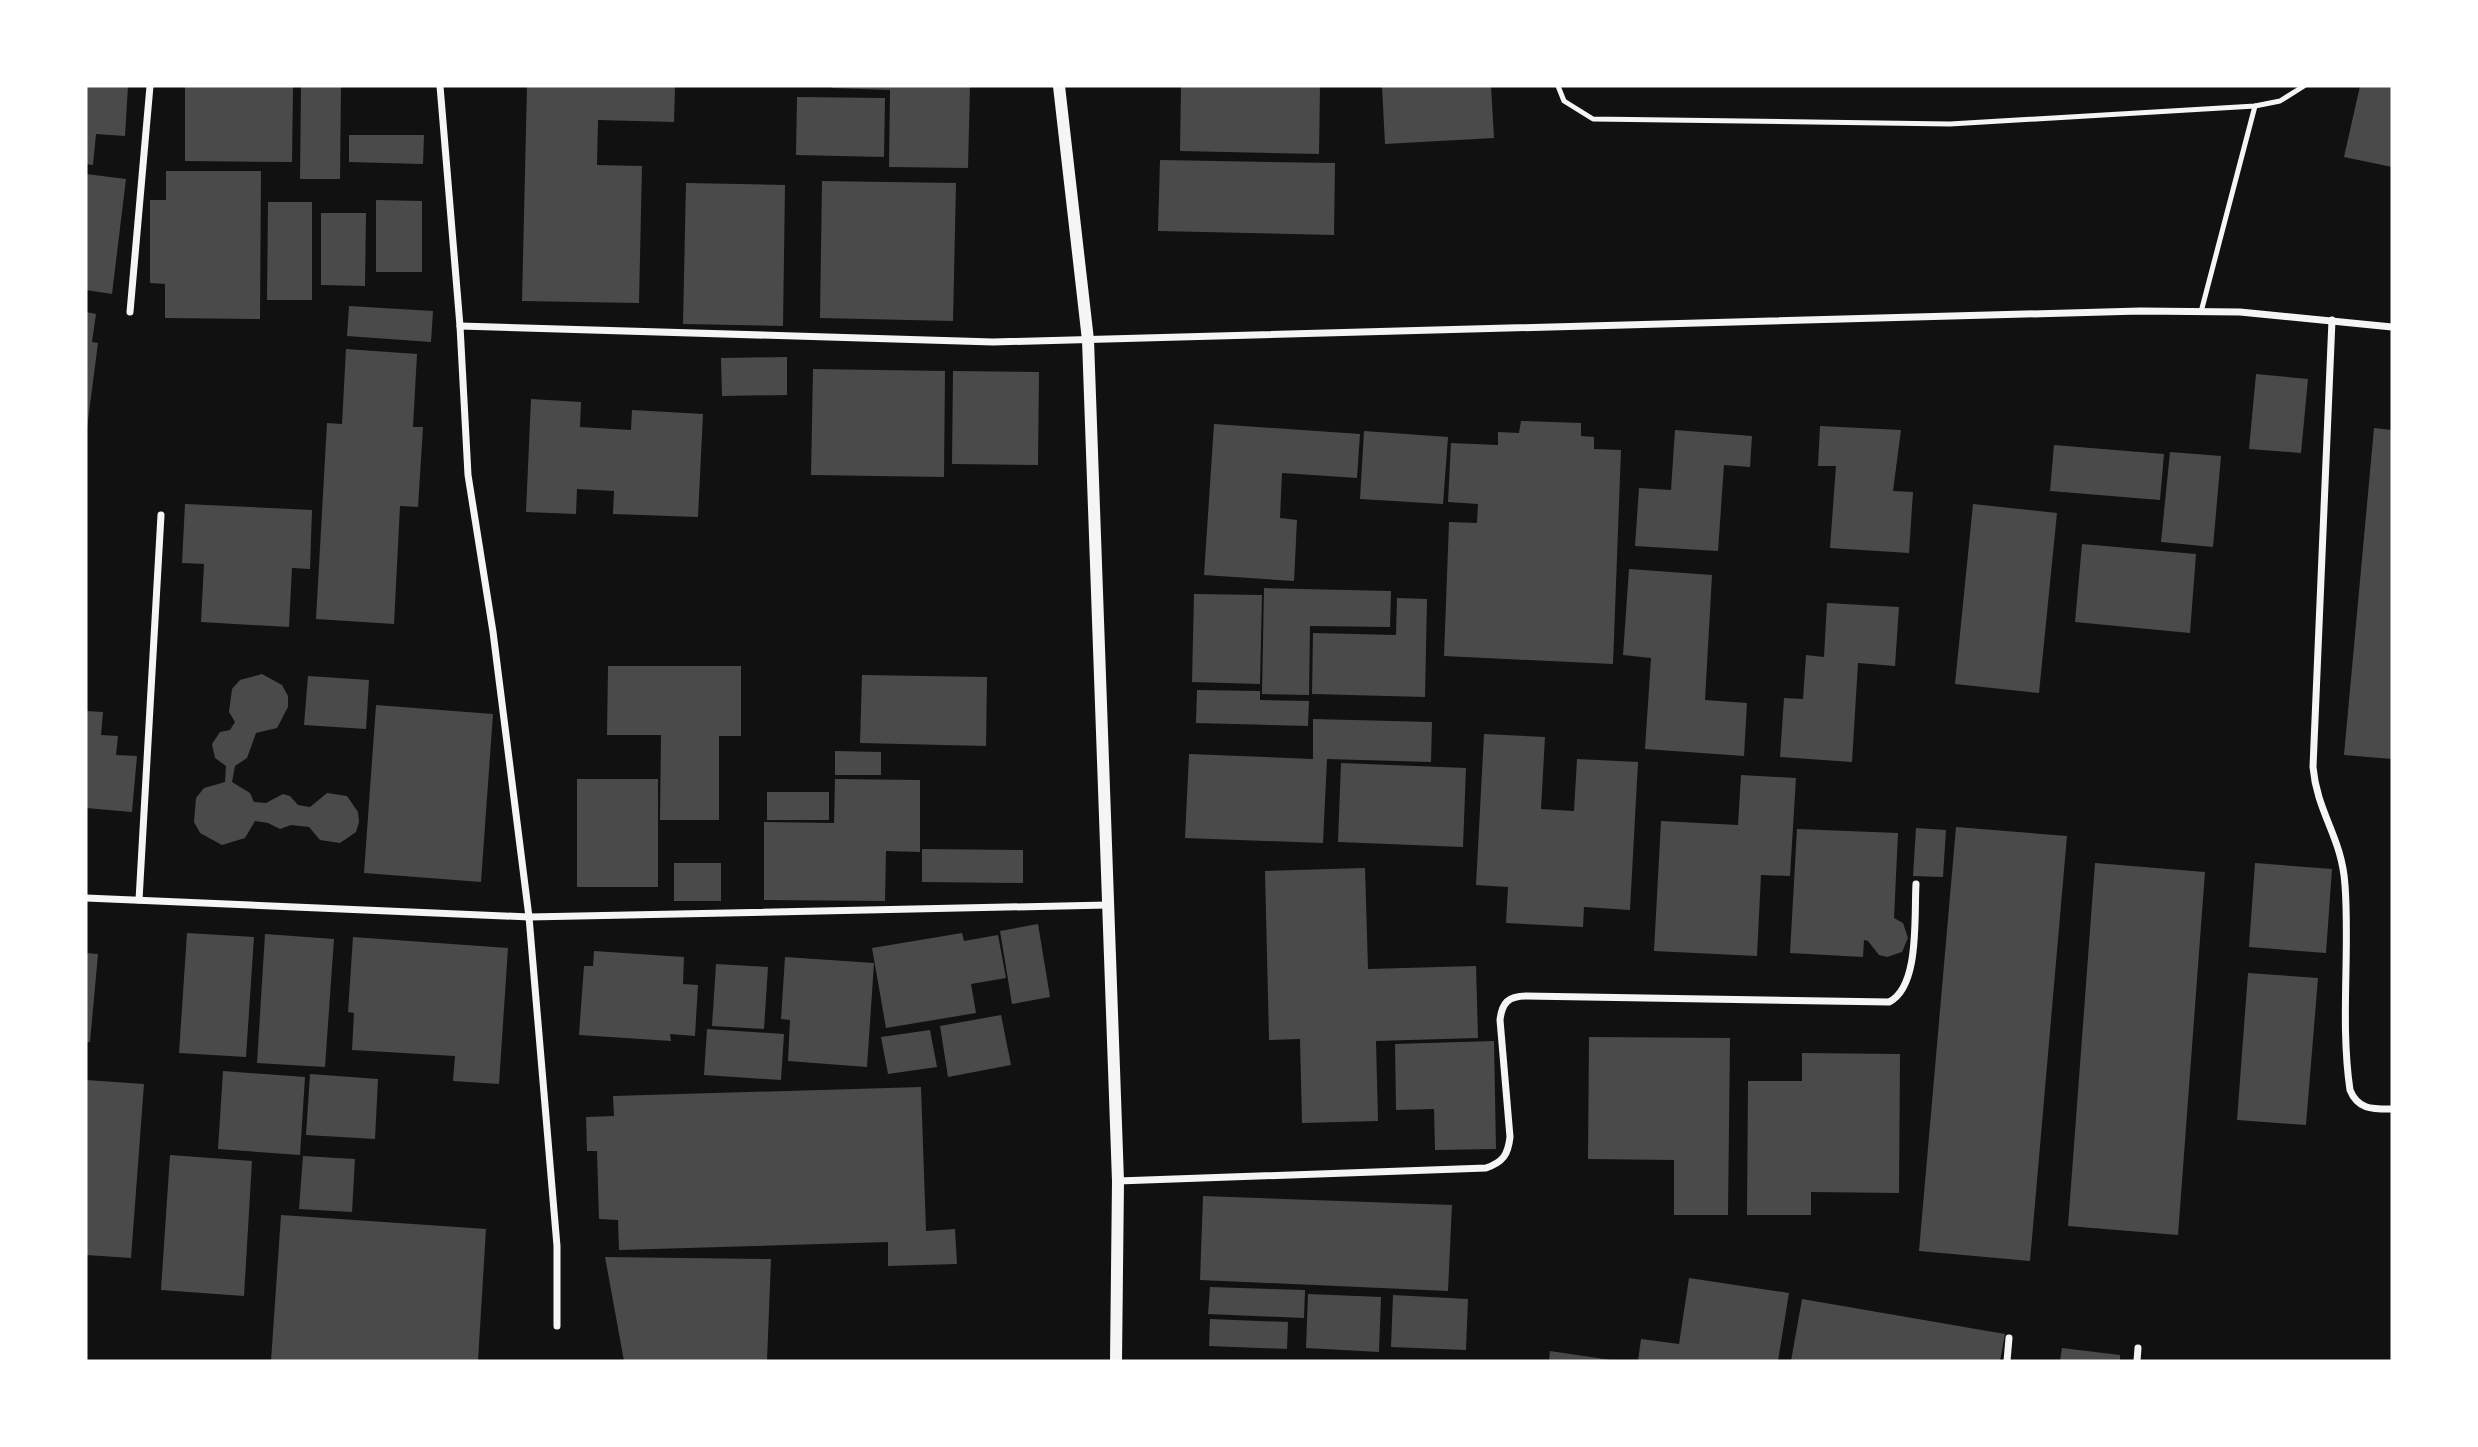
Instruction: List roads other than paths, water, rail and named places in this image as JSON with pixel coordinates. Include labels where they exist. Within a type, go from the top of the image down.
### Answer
[{"type":"street","points":[[130,312],[150,86]]},
{"type":"street","points":[[440,86],[460,326],[468,475],[493,632],[529,917],[557,1246],[557,1326]]},
{"type":"street","points":[[1059,86],[1088,340],[1118,1181],[1116,1361]]},
{"type":"street","points":[[460,326],[993,342],[2201,312],[2241,312],[2392,327]]},
{"type":"street","points":[[2332,320],[2313,767],[2315,793],[2320,808],[2336,834],[2346,885],[2347,1071],[2350,1090],[2354,1100],[2361,1106],[2392,1109]]},
{"type":"street","points":[[139,900],[162,514]]},
{"type":"street","points":[[1118,1181],[1486,1168],[1495,1165],[1506,1156],[1510,1137],[1500,1020],[1501,1007],[1506,1000],[1526,996],[1889,1002],[1900,997],[1910,970],[1916,884]]},
{"type":"street","points":[[86,898],[529,917],[1108,905]]},
{"type":"street","points":[[2007,1361],[2009,1338]]},
{"type":"street","points":[[2137,1361],[2138,1348]]},
{"type":"lane","points":[[1558,86],[1564,101],[1593,119],[1950,124],[2255,106],[2280,101],[2304,86]]},
{"type":"lane","points":[[2201,312],[2255,106]]}]
